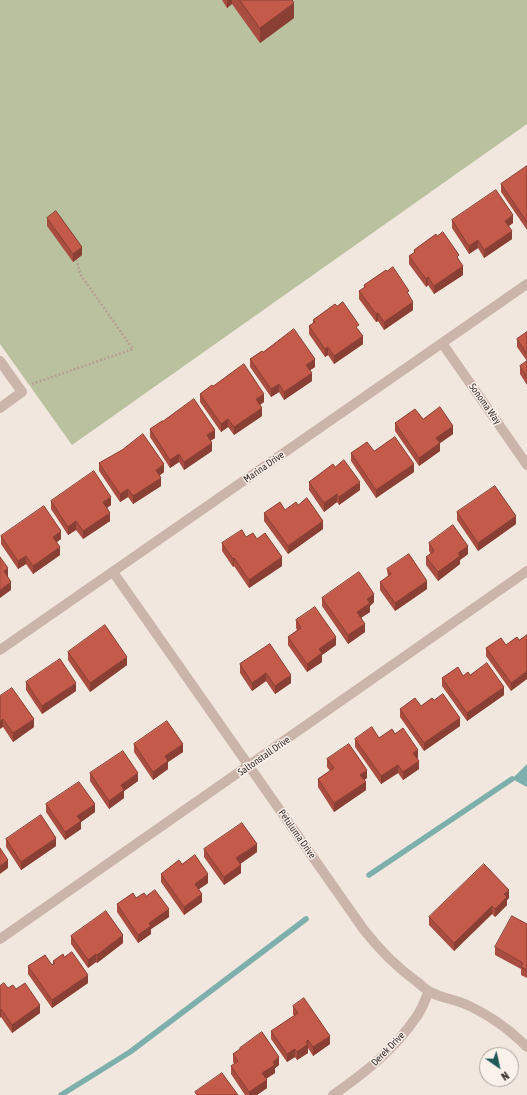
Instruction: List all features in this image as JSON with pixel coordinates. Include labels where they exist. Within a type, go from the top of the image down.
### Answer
[{"type":"street","name":"Marina Drive","points":[[0,650],[527,284]]},
{"type":"street","name":"Sonoma Way","points":[[442,343],[527,465]]},
{"type":"street","points":[[0,361],[22,392],[0,408]]},
{"type":"street","name":"Saltonstall Drive","points":[[0,939],[250,766],[527,571]]},
{"type":"street","name":"Petuluma Drive","points":[[113,572],[379,950],[405,973],[429,991],[463,1003],[483,1013],[504,1027],[527,1047]]},
{"type":"street","name":"Derek Drive","points":[[333,1095],[359,1077],[396,1043],[418,1015],[429,991]]},
{"type":"path","points":[[20,389],[133,349],[80,274],[77,260]]},
{"type":"green space","points":[[0,0],[527,0],[527,124],[72,445],[0,344]]},
{"type":"water","points":[[527,764],[527,787],[512,779]]},
{"type":"building","points":[[240,0],[292,0],[294,3],[260,28]]},
{"type":"building","points":[[527,166],[527,222],[501,184]]},
{"type":"building","points":[[496,190],[513,215],[505,221],[512,231],[484,250],[478,240],[469,246],[452,220]]},
{"type":"building","points":[[56,211],[82,247],[73,254],[47,218]]},
{"type":"building","points":[[443,232],[459,255],[457,257],[463,266],[434,286],[428,277],[426,279],[409,256],[415,252],[414,250],[436,234],[437,236]]},
{"type":"building","points":[[393,267],[409,291],[407,292],[413,302],[384,322],[378,313],[376,314],[359,291],[365,287],[364,285]]},
{"type":"building","points":[[343,302],[359,325],[356,327],[363,336],[334,356],[328,347],[325,349],[309,326],[315,322],[313,320],[335,304],[337,306]]},
{"type":"building","points":[[294,329],[315,359],[306,365],[312,373],[284,392],[279,384],[271,389],[250,359],[262,351],[263,352]]},
{"type":"building","points":[[527,332],[527,354],[517,339]]},
{"type":"building","points":[[527,361],[527,377],[520,366]]},
{"type":"building","points":[[244,364],[264,394],[256,399],[262,408],[234,427],[228,419],[221,424],[200,394]]},
{"type":"building","points":[[194,399],[215,430],[207,435],[212,443],[184,462],[179,454],[170,460],[150,429]]},
{"type":"building","points":[[440,407],[453,426],[436,438],[440,443],[419,458],[395,423],[415,409],[423,419]]},
{"type":"building","points":[[143,434],[164,464],[156,470],[161,478],[133,496],[128,489],[120,494],[99,463],[122,450]]},
{"type":"building","points":[[395,437],[414,464],[376,490],[351,453],[367,442],[374,451]]},
{"type":"building","points":[[344,460],[360,482],[339,497],[337,494],[324,503],[309,482],[333,464],[335,467]]},
{"type":"building","points":[[94,471],[111,497],[103,502],[110,513],[83,531],[76,521],[68,527],[51,501]]},
{"type":"building","points":[[495,486],[516,516],[478,543],[457,512]]},
{"type":"building","points":[[307,498],[323,521],[288,546],[264,513],[280,502],[285,510],[296,502],[298,505]]},
{"type":"building","points":[[44,506],[61,531],[53,537],[60,547],[33,566],[26,556],[18,561],[1,536]]},
{"type":"building","points":[[453,525],[468,546],[458,553],[460,556],[438,572],[426,557],[434,551],[429,543]]},
{"type":"building","points":[[242,530],[246,537],[253,533],[257,539],[265,533],[282,557],[249,580],[222,543]]},
{"type":"building","points":[[409,554],[427,581],[395,603],[380,582],[391,574],[387,569]]},
{"type":"building","points":[[0,557],[8,568],[4,571],[11,582],[0,590]]},
{"type":"building","points":[[359,572],[374,594],[367,599],[370,603],[357,612],[365,624],[348,635],[322,598]]},
{"type":"building","points":[[315,607],[336,637],[319,649],[322,653],[307,664],[288,637],[301,628],[296,620]]},
{"type":"building","points":[[105,625],[127,657],[90,683],[68,652]]},
{"type":"building","points":[[527,635],[527,671],[511,683],[486,648],[501,638],[506,645],[517,637],[519,640]]},
{"type":"building","points":[[270,644],[291,675],[275,686],[266,673],[252,683],[240,664]]},
{"type":"building","points":[[60,659],[76,683],[42,706],[26,682]]},
{"type":"building","points":[[487,663],[504,687],[467,713],[442,678],[458,667],[463,676],[468,672],[470,675]]},
{"type":"building","points":[[12,688],[34,719],[13,733],[3,719],[0,721],[0,696]]},
{"type":"building","points":[[443,694],[460,718],[424,743],[400,709],[415,698],[421,706],[432,698],[434,700]]},
{"type":"building","points":[[167,721],[183,744],[165,756],[168,761],[153,772],[134,744]]},
{"type":"building","points":[[372,727],[379,738],[392,729],[395,734],[403,728],[418,750],[413,753],[419,761],[403,772],[398,765],[381,776],[355,739]]},
{"type":"building","points":[[349,744],[367,770],[360,775],[366,782],[334,803],[318,779],[334,768],[327,759]]},
{"type":"building","points":[[123,751],[138,773],[121,785],[124,790],[109,801],[90,773]]},
{"type":"building","points":[[79,782],[95,804],[77,816],[81,821],[65,832],[46,804]]},
{"type":"building","points":[[41,815],[56,838],[21,862],[6,839]]},
{"type":"building","points":[[242,823],[257,844],[236,858],[241,865],[224,877],[204,849]]},
{"type":"building","points":[[0,848],[8,860],[0,866]]},
{"type":"building","points":[[195,855],[208,874],[195,884],[202,894],[184,907],[161,874],[179,860],[182,864]]},
{"type":"building","points":[[484,864],[509,890],[504,894],[507,897],[495,909],[492,906],[454,943],[429,917]]},
{"type":"building","points":[[155,890],[169,909],[149,923],[151,926],[138,935],[117,904],[133,893],[136,898],[144,893],[146,896]]},
{"type":"building","points":[[106,911],[123,935],[88,960],[71,936]]},
{"type":"building","points":[[512,916],[527,924],[527,970],[521,967],[523,963],[495,947]]},
{"type":"building","points":[[72,952],[88,975],[52,1000],[28,966],[45,955],[52,965],[55,963],[53,961],[63,954],[64,957]]},
{"type":"building","points":[[4,983],[8,988],[13,985],[16,989],[25,983],[40,1005],[12,1025],[1,1009],[0,1010],[0,986]]},
{"type":"building","points":[[304,998],[330,1036],[313,1047],[308,1040],[306,1042],[308,1044],[297,1052],[295,1049],[287,1054],[271,1031],[298,1013],[293,1006]]},
{"type":"building","points":[[262,1032],[279,1057],[273,1062],[275,1065],[262,1073],[267,1080],[249,1092],[231,1066],[238,1061],[233,1054]]},
{"type":"building","points":[[222,1073],[238,1095],[197,1095],[195,1092]]},
{"type":"waterway","points":[[369,875],[512,779]]},
{"type":"waterway","points":[[61,1095],[130,1052],[306,919]]}]
